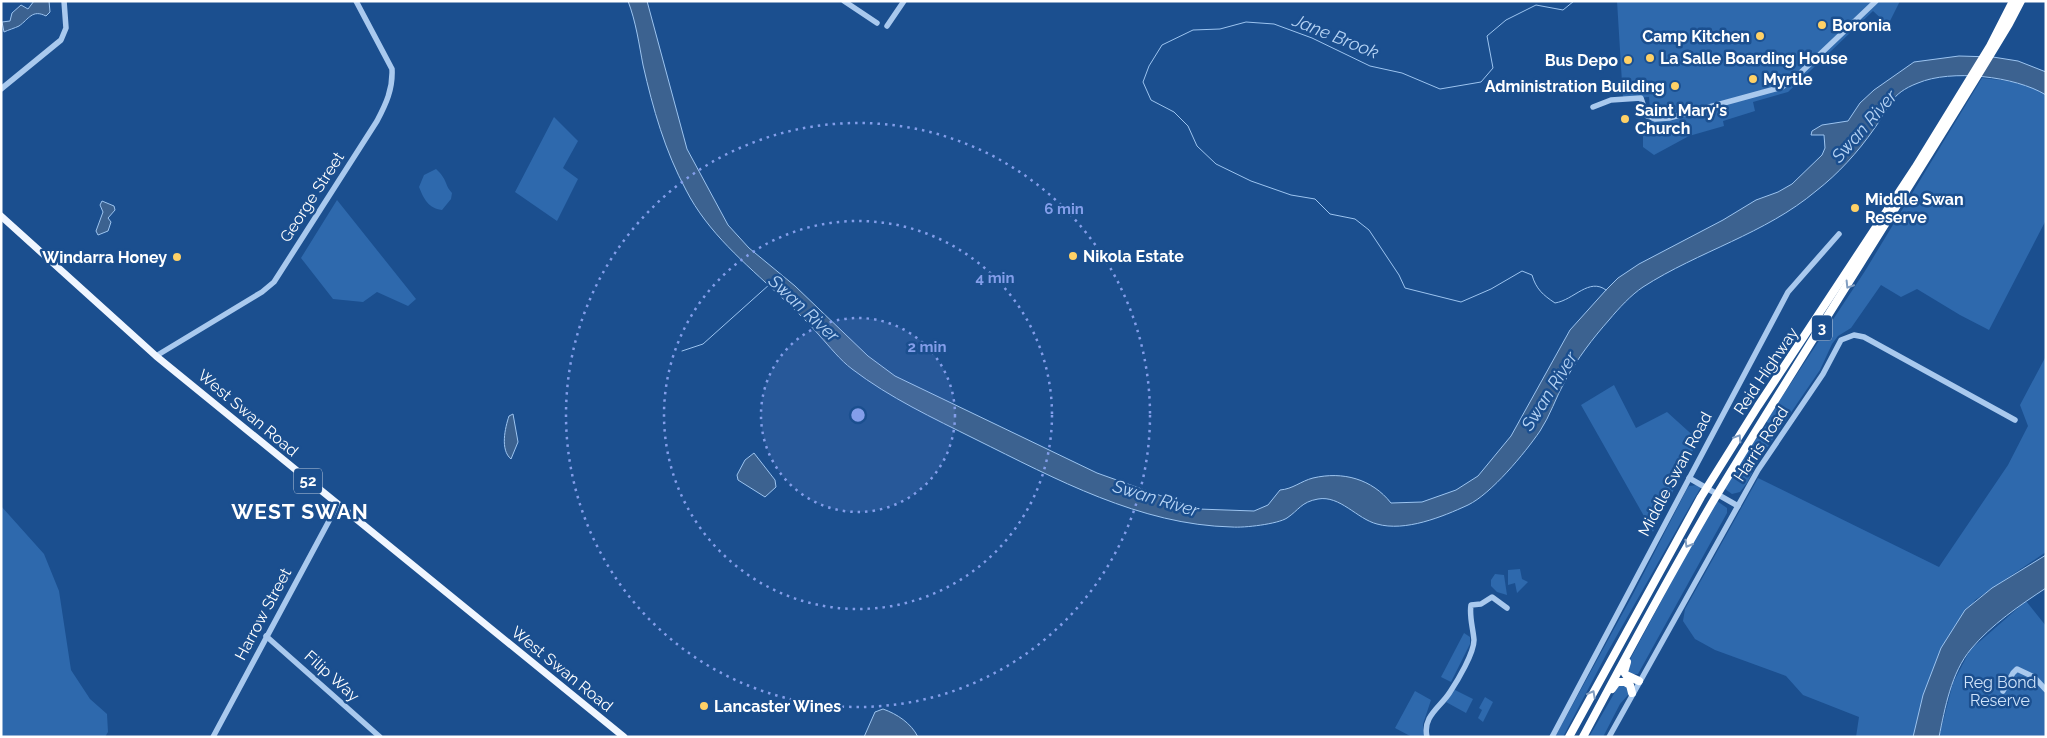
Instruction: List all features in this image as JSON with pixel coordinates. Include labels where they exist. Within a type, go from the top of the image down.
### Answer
[{"type":"highway","name":"Reid Highway","points":[[1990,50],[2013,1]]},
{"type":"highway","name":"Reid Highway","points":[[1583,737],[1643,623],[1713,502],[2020,1]]},
{"type":"highway","name":"Reid Highway","points":[[1569,737],[1701,497],[1918,168]]},
{"type":"highway","points":[[1639,681],[1629,679],[1624,672],[1643,623]]},
{"type":"highway","points":[[1593,718],[1617,682],[1625,682],[1630,685],[1632,693]]},
{"type":"main road","name":"West Swan Road","points":[[1,216],[156,356],[624,737]]},
{"type":"street","points":[[1,89],[61,40],[66,28],[64,1]]},
{"type":"street","name":"George Street","points":[[156,356],[262,292],[274,282],[377,121],[388,99],[393,81],[392,69],[356,1]]},
{"type":"street","points":[[844,1],[878,23]]},
{"type":"street","points":[[887,26],[904,1]]},
{"type":"street","points":[[1593,107],[1611,100],[1641,98],[1646,114],[1650,118],[1658,120],[1702,110],[1779,88],[1795,78],[1876,1]]},
{"type":"street","name":"Middle Swan Road","points":[[1552,737],[1788,292],[1839,234]]},
{"type":"street","name":"Harris Road","points":[[1609,737],[1758,470],[1823,374],[1836,346],[1847,336],[1864,336],[2015,420]]},
{"type":"street","points":[[1689,478],[1738,506]]},
{"type":"street","name":"Harrow Street","points":[[213,737],[338,506]]},
{"type":"street","points":[[1427,737],[1426,726],[1428,721],[1438,703],[1450,692],[1474,646],[1471,605],[1481,604],[1492,597],[1507,608]]},
{"type":"street","name":"Filip Way","points":[[266,636],[380,737]]},
{"type":"street","points":[[2003,691],[2017,669],[2034,677],[2046,690]]},
{"type":"green space","points":[[1617,1],[1900,1],[1888,25],[1873,11],[1788,92],[1753,102],[1755,111],[1723,121],[1724,126],[1689,136],[1654,155],[1643,147],[1643,128],[1651,122],[1649,97],[1623,99]]},
{"type":"green space","points":[[1982,78],[2031,87],[2046,94],[2046,220],[1989,330],[1917,289],[1901,297],[1881,285],[1851,328],[1838,336],[1832,344],[1820,370],[1760,458],[1747,483],[1740,492],[1732,494],[1725,489],[1746,452],[1768,423],[1766,421],[1865,271]]},
{"type":"green space","points":[[554,117],[578,141],[563,168],[578,179],[557,221],[515,192]]},
{"type":"green space","points":[[436,169],[452,193],[451,199],[442,210],[433,207],[427,202],[419,187],[424,175]]},
{"type":"green space","points":[[337,200],[416,299],[408,306],[377,292],[363,302],[333,299],[301,258]]},
{"type":"green space","points":[[2046,356],[2046,552],[1975,600],[1941,649],[1914,737],[1856,737],[1859,717],[1803,695],[1786,676],[1715,650],[1695,639],[1683,621],[1685,609],[1758,478],[1939,567],[2008,465],[2028,426],[2020,405]]},
{"type":"green space","points":[[1614,385],[1636,428],[1667,412],[1698,440],[1653,532],[1581,405]]},
{"type":"green space","points":[[1697,485],[1701,487],[1607,653],[1563,737],[1555,737],[1632,596],[1687,489],[1689,486]]},
{"type":"green space","points":[[1717,501],[1727,508],[1727,513],[1638,674],[1629,674],[1627,665],[1675,572]]},
{"type":"green space","points":[[1,506],[44,554],[59,591],[71,670],[90,699],[107,714],[108,732],[105,737],[1,737]]},
{"type":"green space","points":[[1520,569],[1522,579],[1528,582],[1517,593],[1515,583],[1508,585],[1508,570]]},
{"type":"green space","points":[[1495,574],[1504,575],[1507,595],[1497,592],[1491,586],[1491,580]]},
{"type":"green space","name":"Reg Bond Reserve","points":[[2026,601],[2046,626],[2046,737],[1939,737],[1953,683],[1970,650]]},
{"type":"green space","points":[[1464,633],[1470,637],[1470,644],[1451,682],[1441,677]]},
{"type":"green space","points":[[1619,685],[1628,688],[1628,695],[1620,704],[1603,737],[1589,737]]},
{"type":"green space","points":[[1453,689],[1473,699],[1466,713],[1446,702]]},
{"type":"green space","points":[[1415,691],[1431,700],[1423,724],[1424,737],[1412,737],[1395,728]]},
{"type":"green space","points":[[1485,697],[1493,702],[1483,722],[1478,718],[1482,710],[1479,708]]},
{"type":"water","points":[[34,1],[49,1],[50,12],[46,16],[34,14],[19,26],[4,32],[2,22],[10,21],[12,13],[21,5],[28,9]]},
{"type":"water","name":"Swan River","points":[[628,1],[647,1],[687,149],[728,225],[749,248],[795,286],[868,356],[895,376],[1097,473],[1198,509],[1254,511],[1268,505],[1280,490],[1309,479],[1324,476],[1346,477],[1366,483],[1375,488],[1391,503],[1422,502],[1456,490],[1478,476],[1511,436],[1570,330],[1618,278],[1639,264],[1723,220],[1756,200],[1778,192],[1792,184],[1822,155],[1825,148],[1824,135],[1811,135],[1812,131],[1822,125],[1848,121],[1860,103],[1874,90],[1914,62],[1959,56],[1993,57],[2018,61],[2046,72],[2046,95],[2018,83],[1983,77],[1948,76],[1908,87],[1891,102],[1874,129],[1840,170],[1816,191],[1796,206],[1754,231],[1664,274],[1630,298],[1591,341],[1580,357],[1534,440],[1497,483],[1468,505],[1423,522],[1411,525],[1388,526],[1370,521],[1334,501],[1318,499],[1304,504],[1283,520],[1261,525],[1232,527],[1164,518],[1132,509],[1068,484],[928,415],[881,389],[848,365],[800,315],[728,247],[695,206],[672,160],[655,114]]},
{"type":"water","points":[[102,201],[114,206],[115,210],[108,218],[111,222],[108,231],[98,235],[96,231],[103,212],[100,205]]},
{"type":"water","points":[[513,414],[518,442],[511,459],[505,450],[504,439],[509,416]]},
{"type":"water","points":[[754,453],[775,480],[776,487],[765,497],[738,480],[737,475],[745,460]]},
{"type":"water","points":[[2046,555],[2046,588],[2016,608],[1997,624],[1979,640],[1964,658],[1950,691],[1939,737],[1913,737],[1923,695],[1941,648],[1965,610],[1992,588]]},
{"type":"water","points":[[883,709],[912,727],[918,737],[864,737],[875,712]]},
{"type":"waterway","name":"Jane Brook","points":[[1574,1],[1563,10],[1536,5],[1506,20],[1487,36],[1493,68],[1481,82],[1440,89],[1402,73],[1370,66],[1312,38],[1274,24],[1246,22],[1220,29],[1193,30],[1162,45],[1149,66],[1143,82],[1151,100],[1174,112],[1188,126],[1197,146],[1216,164],[1251,181],[1291,195],[1315,199],[1330,214],[1355,219],[1369,230],[1399,275],[1405,288],[1461,302],[1491,289],[1522,271],[1532,275],[1540,291],[1555,303],[1594,286],[1606,290]]},
{"type":"waterway","points":[[682,351],[703,344],[770,284]]},
{"type":"place","name":"Boronia","points":[[1822,25]]},
{"type":"place","name":"Camp Kitchen","points":[[1760,36]]},
{"type":"place","name":"La Salle Boarding House","points":[[1650,58]]},
{"type":"place","name":"Bus Depo","points":[[1628,60]]},
{"type":"place","name":"Myrtle","points":[[1753,79]]},
{"type":"place","name":"Administration Building","points":[[1675,86]]},
{"type":"place","name":"Saint Mary's Church","points":[[1625,119]]},
{"type":"place","name":"Middle Swan Reserve","points":[[1855,208]]},
{"type":"place","name":"Nikola Estate","points":[[1073,256]]},
{"type":"place","name":"Windarra Honey","points":[[177,257]]},
{"type":"place","name":"Lancaster Wines","points":[[704,706]]},
{"type":"district","name":"WEST SWAN","points":[[300,511]]}]
